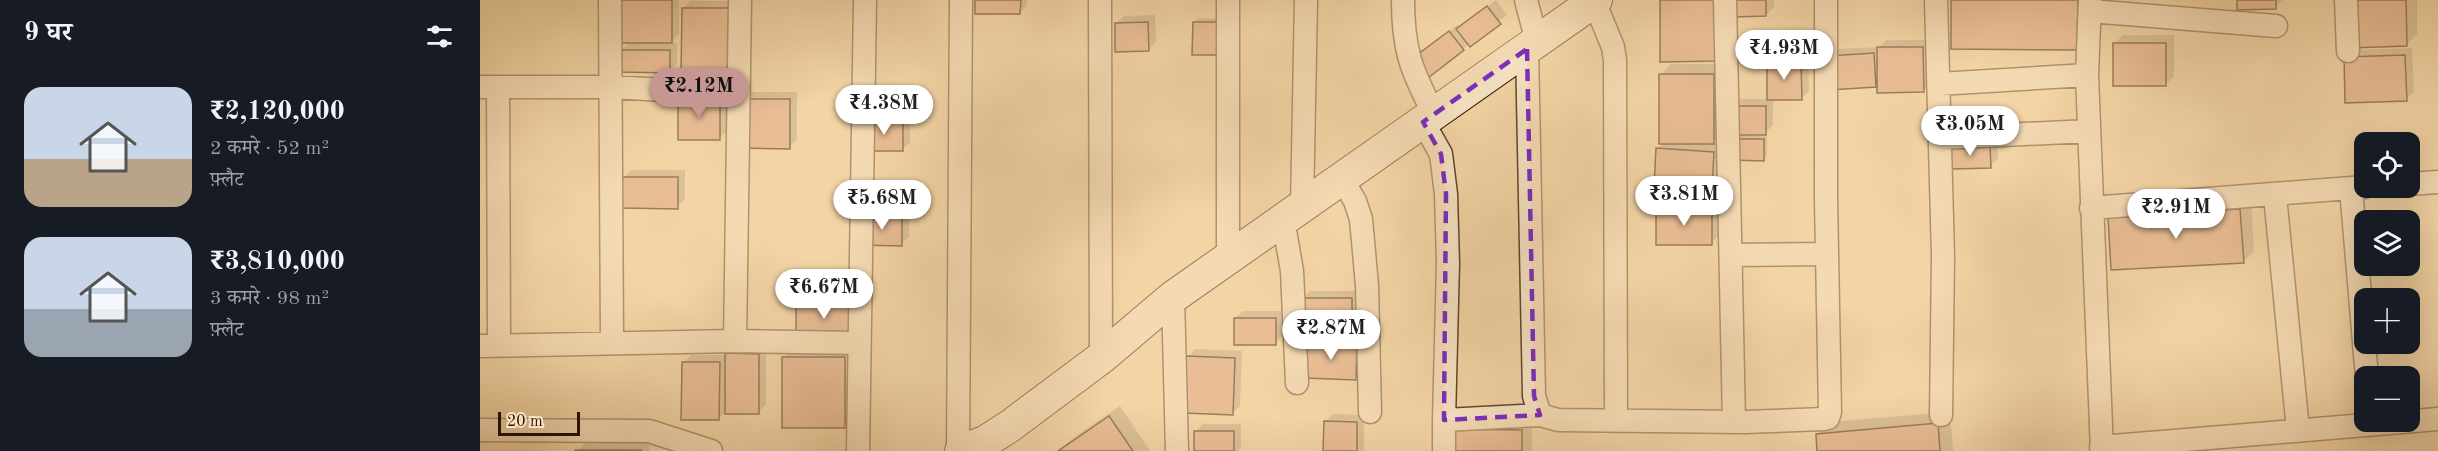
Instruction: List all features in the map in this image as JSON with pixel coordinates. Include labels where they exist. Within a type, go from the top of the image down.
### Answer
[{"type":"street","points":[[610,0],[612,342]]},
{"type":"street","points":[[735,341],[740,0]]},
{"type":"street","points":[[858,451],[858,344],[866,0]]},
{"type":"street","points":[[961,0],[960,451],[985,442],[1010,426],[1101,358],[1173,297],[1595,1],[1613,47],[1615,60],[1616,421]]},
{"type":"street","points":[[1100,0],[1101,358]]},
{"type":"street","points":[[1228,0],[1228,258]]},
{"type":"street","points":[[1297,383],[1292,213],[1306,0]]},
{"type":"street","points":[[1403,0],[1403,28],[1408,60],[1441,154],[1446,194],[1448,263],[1444,451]]},
{"type":"street","points":[[1526,0],[1532,45],[1534,396],[1540,415]]},
{"type":"street","points":[[1725,0],[1734,422]]},
{"type":"street","points":[[1444,420],[1540,415],[1558,420],[1734,422],[1824,419],[1829,415],[1826,0]]},
{"type":"street","points":[[1936,0],[1943,256],[1941,415]]},
{"type":"street","points":[[2346,0],[2348,51]]},
{"type":"street","points":[[2276,26],[2090,6],[2087,75],[2101,449],[2354,425]]},
{"type":"street","points":[[1939,84],[2087,75]]},
{"type":"street","points":[[737,94],[611,87],[489,87],[490,345],[735,341],[858,344]]},
{"type":"street","points":[[1940,138],[2089,131]]},
{"type":"street","points":[[1342,179],[1355,201],[1361,219],[1367,285],[1370,412]]},
{"type":"street","points":[[2420,183],[2438,182]]},
{"type":"street","points":[[2091,208],[2354,188]]},
{"type":"street","points":[[2275,196],[2298,430]]},
{"type":"street","points":[[2357,198],[2362,288]]},
{"type":"street","points":[[1731,255],[1827,254]]},
{"type":"street","points":[[1173,297],[1177,451]]},
{"type":"street","points":[[2420,420],[2438,419]]},
{"type":"street","points":[[480,430],[650,431],[711,451]]},
{"type":"highlighted area","points":[[1527,49],[1534,396],[1540,415],[1444,420],[1446,194],[1441,154],[1423,122]]},
{"type":"building","points":[[620,0],[672,0],[672,43],[620,43]]},
{"type":"building","points":[[975,0],[1021,0],[1020,14],[975,14]]},
{"type":"building","points":[[1660,0],[1716,0],[1716,61],[1660,62]]},
{"type":"building","points":[[1732,0],[1766,0],[1766,16],[1733,17]]},
{"type":"building","points":[[1951,0],[2078,0],[2077,50],[1951,49]]},
{"type":"building","points":[[2237,0],[2276,0],[2276,9],[2237,10]]},
{"type":"building","points":[[2349,0],[2406,0],[2407,46],[2350,48]]},
{"type":"building","points":[[1487,6],[1501,24],[1470,47],[1456,29]]},
{"type":"building","points":[[682,8],[732,8],[731,76],[681,75]]},
{"type":"building","points":[[1148,22],[1149,51],[1115,52],[1115,23]]},
{"type":"building","points":[[1193,22],[1218,22],[1218,55],[1192,55]]},
{"type":"building","points":[[1449,31],[1464,50],[1428,78],[1413,58]]},
{"type":"building","points":[[2113,43],[2166,43],[2166,86],[2113,86]]},
{"type":"building","points":[[1877,47],[1923,47],[1924,92],[1877,93]]},
{"type":"building","points":[[620,50],[670,50],[670,73],[620,72]]},
{"type":"building","points":[[1874,53],[1876,87],[1829,90],[1828,56]]},
{"type":"building","points":[[2405,55],[2407,101],[2345,103],[2344,57]]},
{"type":"building","points":[[1801,61],[1802,100],[1767,100],[1767,62]]},
{"type":"building","points":[[1659,74],[1714,74],[1714,144],[1659,144]]},
{"type":"building","points":[[678,97],[720,98],[720,140],[678,140]]},
{"type":"building","points":[[741,99],[790,99],[790,149],[741,148]]},
{"type":"building","points":[[1732,106],[1766,106],[1766,135],[1732,135]]},
{"type":"building","points":[[865,120],[903,120],[903,151],[865,151]]},
{"type":"building","points":[[1732,139],[1764,139],[1764,161],[1732,160]]},
{"type":"building","points":[[1990,145],[1991,168],[1950,169],[1950,146]]},
{"type":"building","points":[[1656,148],[1714,152],[1712,190],[1654,187]]},
{"type":"building","points":[[622,177],[678,177],[678,209],[622,208]]},
{"type":"building","points":[[1656,209],[1712,209],[1712,245],[1656,245]]},
{"type":"building","points":[[2240,209],[2244,263],[2111,270],[2108,216]]},
{"type":"building","points":[[862,217],[902,217],[902,246],[862,245]]},
{"type":"building","points":[[1301,298],[1352,298],[1352,331],[1301,331]]},
{"type":"building","points":[[796,301],[852,301],[852,340],[796,339]]},
{"type":"building","points":[[1234,318],[1276,318],[1276,345],[1234,345]]},
{"type":"building","points":[[1306,341],[1357,343],[1356,380],[1304,378]]},
{"type":"building","points":[[725,353],[759,354],[759,414],[725,414]]},
{"type":"building","points":[[1186,356],[1235,358],[1233,415],[1184,413]]},
{"type":"building","points":[[782,357],[845,357],[845,428],[782,428]]},
{"type":"building","points":[[682,362],[720,362],[719,420],[681,420]]},
{"type":"building","points":[[1109,416],[1133,451],[1058,451]]},
{"type":"building","points":[[1324,421],[1357,422],[1357,451],[1323,451]]},
{"type":"building","points":[[1938,423],[1940,451],[1817,451],[1816,434]]},
{"type":"building","points":[[1455,429],[1522,430],[1522,451],[1454,451]]},
{"type":"building","points":[[1194,431],[1234,431],[1234,451],[1194,451]]},
{"type":"building","points":[[575,450],[642,450],[575,451]]}]
